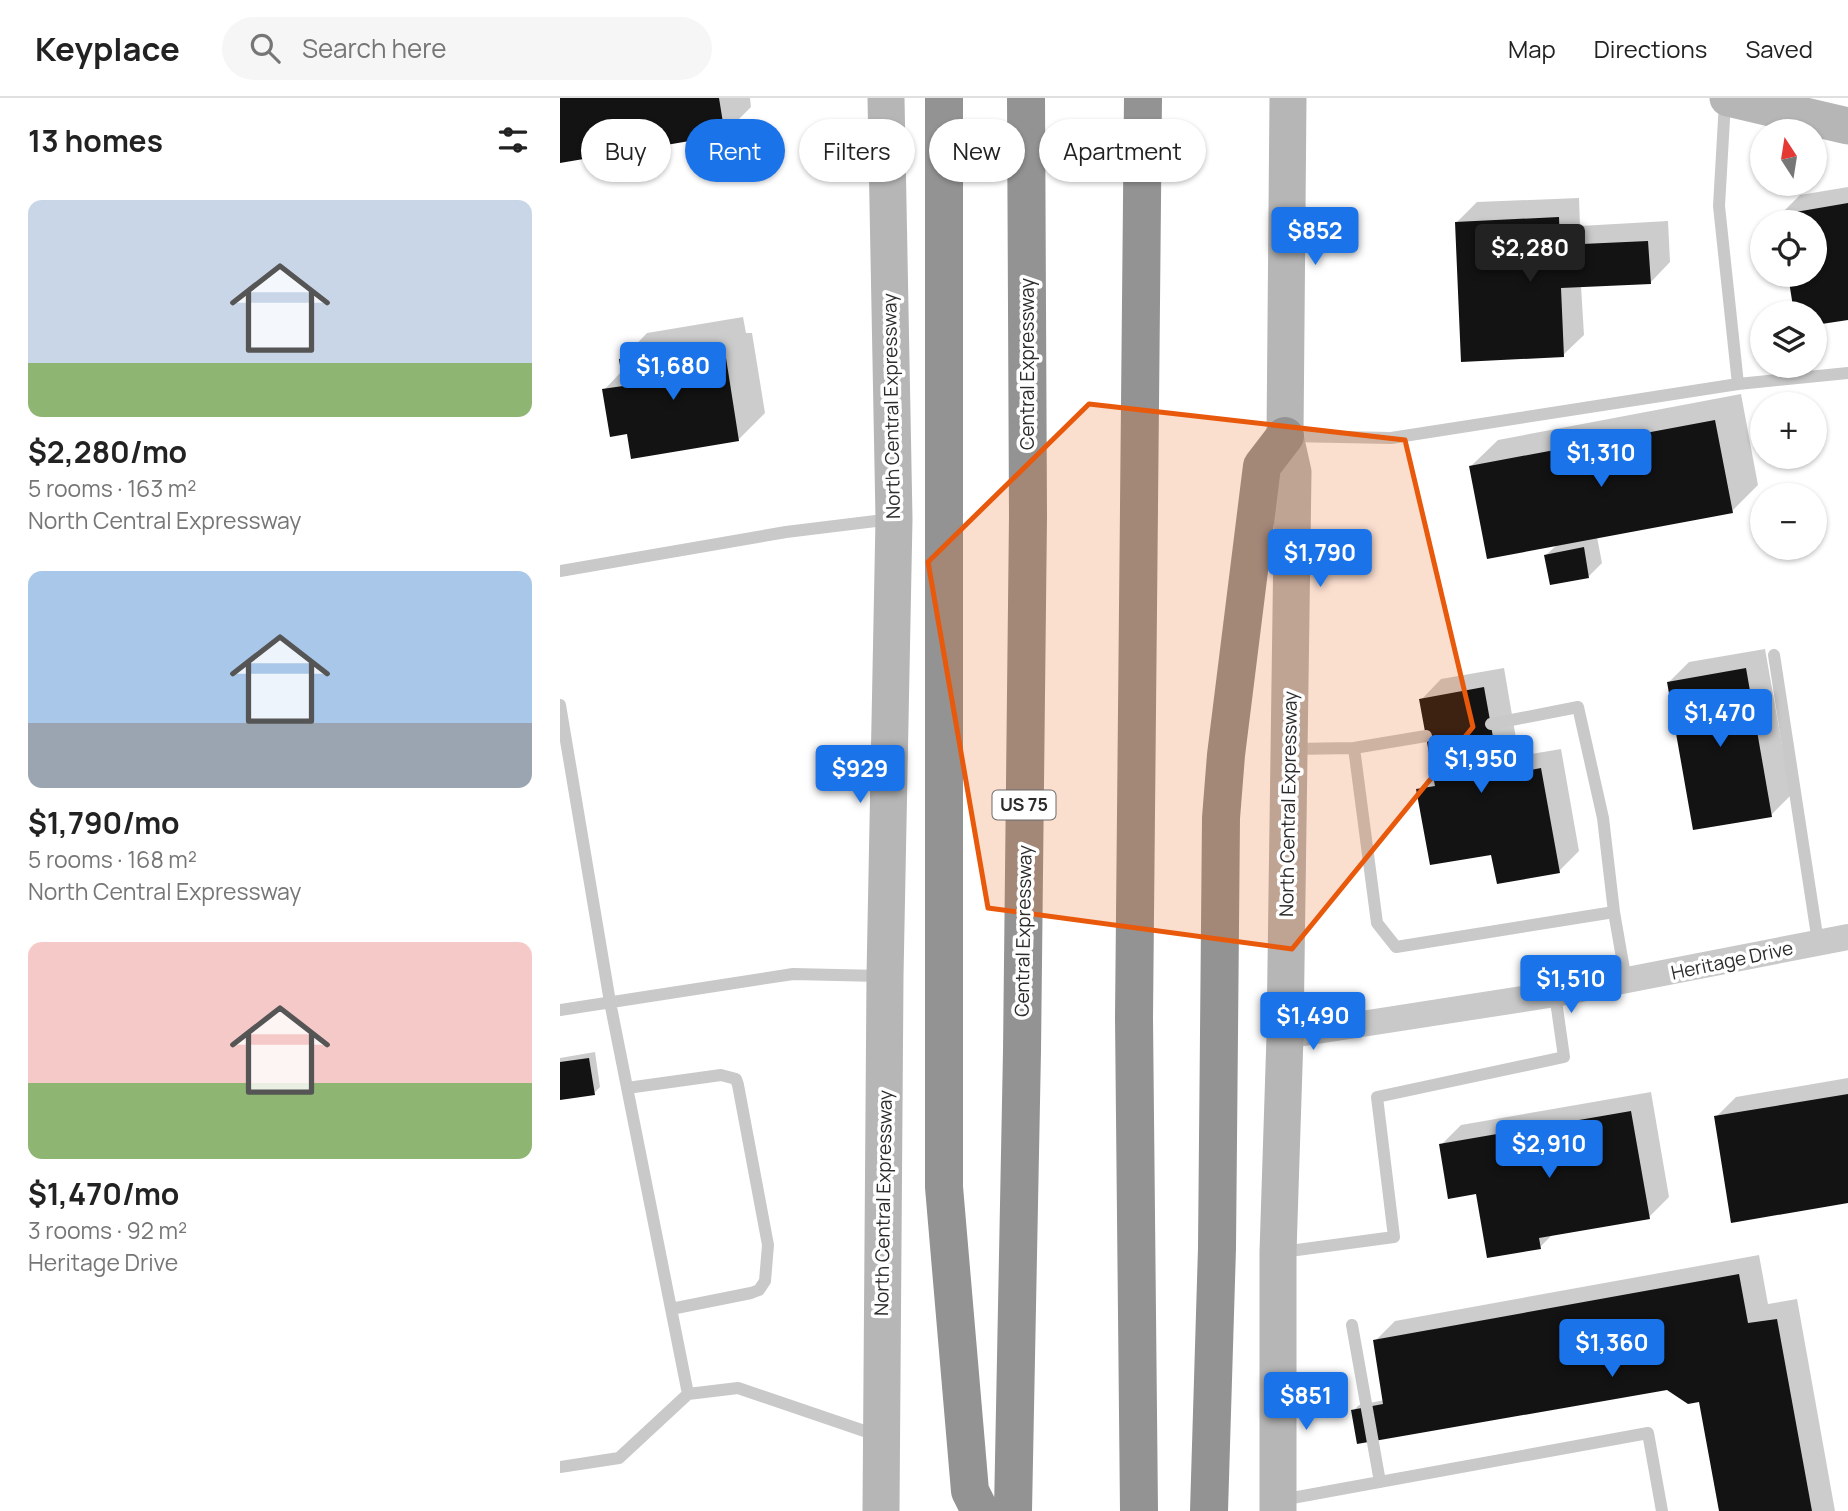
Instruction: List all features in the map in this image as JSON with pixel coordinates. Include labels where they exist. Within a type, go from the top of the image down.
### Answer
[{"type":"highway","points":[[944,98],[944,1187],[970,1491],[980,1511]]},
{"type":"highway","name":"Central Expressway","points":[[1013,1511],[1028,516],[1026,98]]},
{"type":"highway","points":[[1139,1511],[1134,1018],[1143,98]]},
{"type":"highway","points":[[1209,1511],[1217,1248],[1221,818],[1226,755],[1262,466],[1285,436]]},
{"type":"main road","name":"North Central Expressway","points":[[881,1511],[885,976],[894,519],[886,98]]},
{"type":"main road","name":"North Central Expressway","points":[[1278,1506],[1278,1252],[1285,1036],[1293,472],[1285,436],[1288,98]]},
{"type":"main road","points":[[1727,98],[1848,126]]},
{"type":"street","name":"Heritage Drive","points":[[1285,1036],[1555,994],[1848,937]]},
{"type":"lane","points":[[1727,98],[1719,206],[1738,384]]},
{"type":"lane","points":[[1285,436],[1391,438],[1738,384],[1848,373]]},
{"type":"lane","points":[[560,571],[786,532],[894,519]]},
{"type":"lane","points":[[1774,654],[1818,942]]},
{"type":"lane","points":[[560,705],[610,1002],[688,1394]]},
{"type":"lane","points":[[1491,724],[1578,707],[1603,818],[1614,912],[1626,981]]},
{"type":"lane","points":[[1289,749],[1354,748],[1426,736]]},
{"type":"lane","points":[[1354,748],[1377,923],[1396,947],[1614,912]]},
{"type":"lane","points":[[560,1010],[793,974],[885,976]]},
{"type":"lane","points":[[1278,1252],[1394,1237],[1377,1097],[1564,1057],[1555,994]]},
{"type":"lane","points":[[627,1088],[721,1075],[736,1079],[738,1086],[768,1245],[765,1281],[759,1290],[751,1293],[671,1309]]},
{"type":"lane","points":[[1352,1325],[1380,1482]]},
{"type":"lane","points":[[560,1468],[619,1458],[688,1394],[738,1388],[881,1437]]},
{"type":"lane","points":[[1278,1506],[1380,1482],[1648,1433],[1662,1511]]},
{"type":"highlighted area","points":[[1089,404],[1405,440],[1473,727],[1292,949],[988,908],[928,562]]},
{"type":"building","points":[[560,98],[719,98],[722,119],[685,119],[685,142],[671,144],[671,119],[581,119],[581,159],[560,163]]},
{"type":"building","points":[[1848,203],[1848,320],[1827,323],[1827,301],[1792,301],[1790,287],[1827,287],[1827,210],[1807,210]]},
{"type":"building","points":[[1559,217],[1560,245],[1648,241],[1651,284],[1561,288],[1564,357],[1461,362],[1455,222]]},
{"type":"building","points":[[717,343],[720,359],[726,358],[739,441],[631,459],[627,434],[610,437],[602,389],[623,386],[619,359]]},
{"type":"building","points":[[1715,420],[1733,513],[1487,559],[1469,466]]},
{"type":"building","points":[[1584,547],[1589,578],[1550,585],[1544,555]]},
{"type":"building","points":[[1746,668],[1772,817],[1693,830],[1667,682]]},
{"type":"building","points":[[1484,687],[1500,776],[1541,768],[1560,873],[1497,884],[1491,855],[1430,865],[1416,789],[1435,786],[1419,699]]},
{"type":"building","points":[[589,1058],[595,1095],[560,1100],[560,1062]]},
{"type":"building","points":[[1848,1094],[1848,1203],[1731,1223],[1714,1116]]},
{"type":"building","points":[[1631,1111],[1650,1219],[1539,1238],[1541,1249],[1487,1258],[1476,1194],[1448,1199],[1439,1144]]},
{"type":"building","points":[[1739,1274],[1748,1323],[1777,1319],[1812,1511],[1719,1511],[1699,1402],[1688,1404],[1667,1390],[1357,1444],[1351,1410],[1383,1404],[1373,1340]]}]
